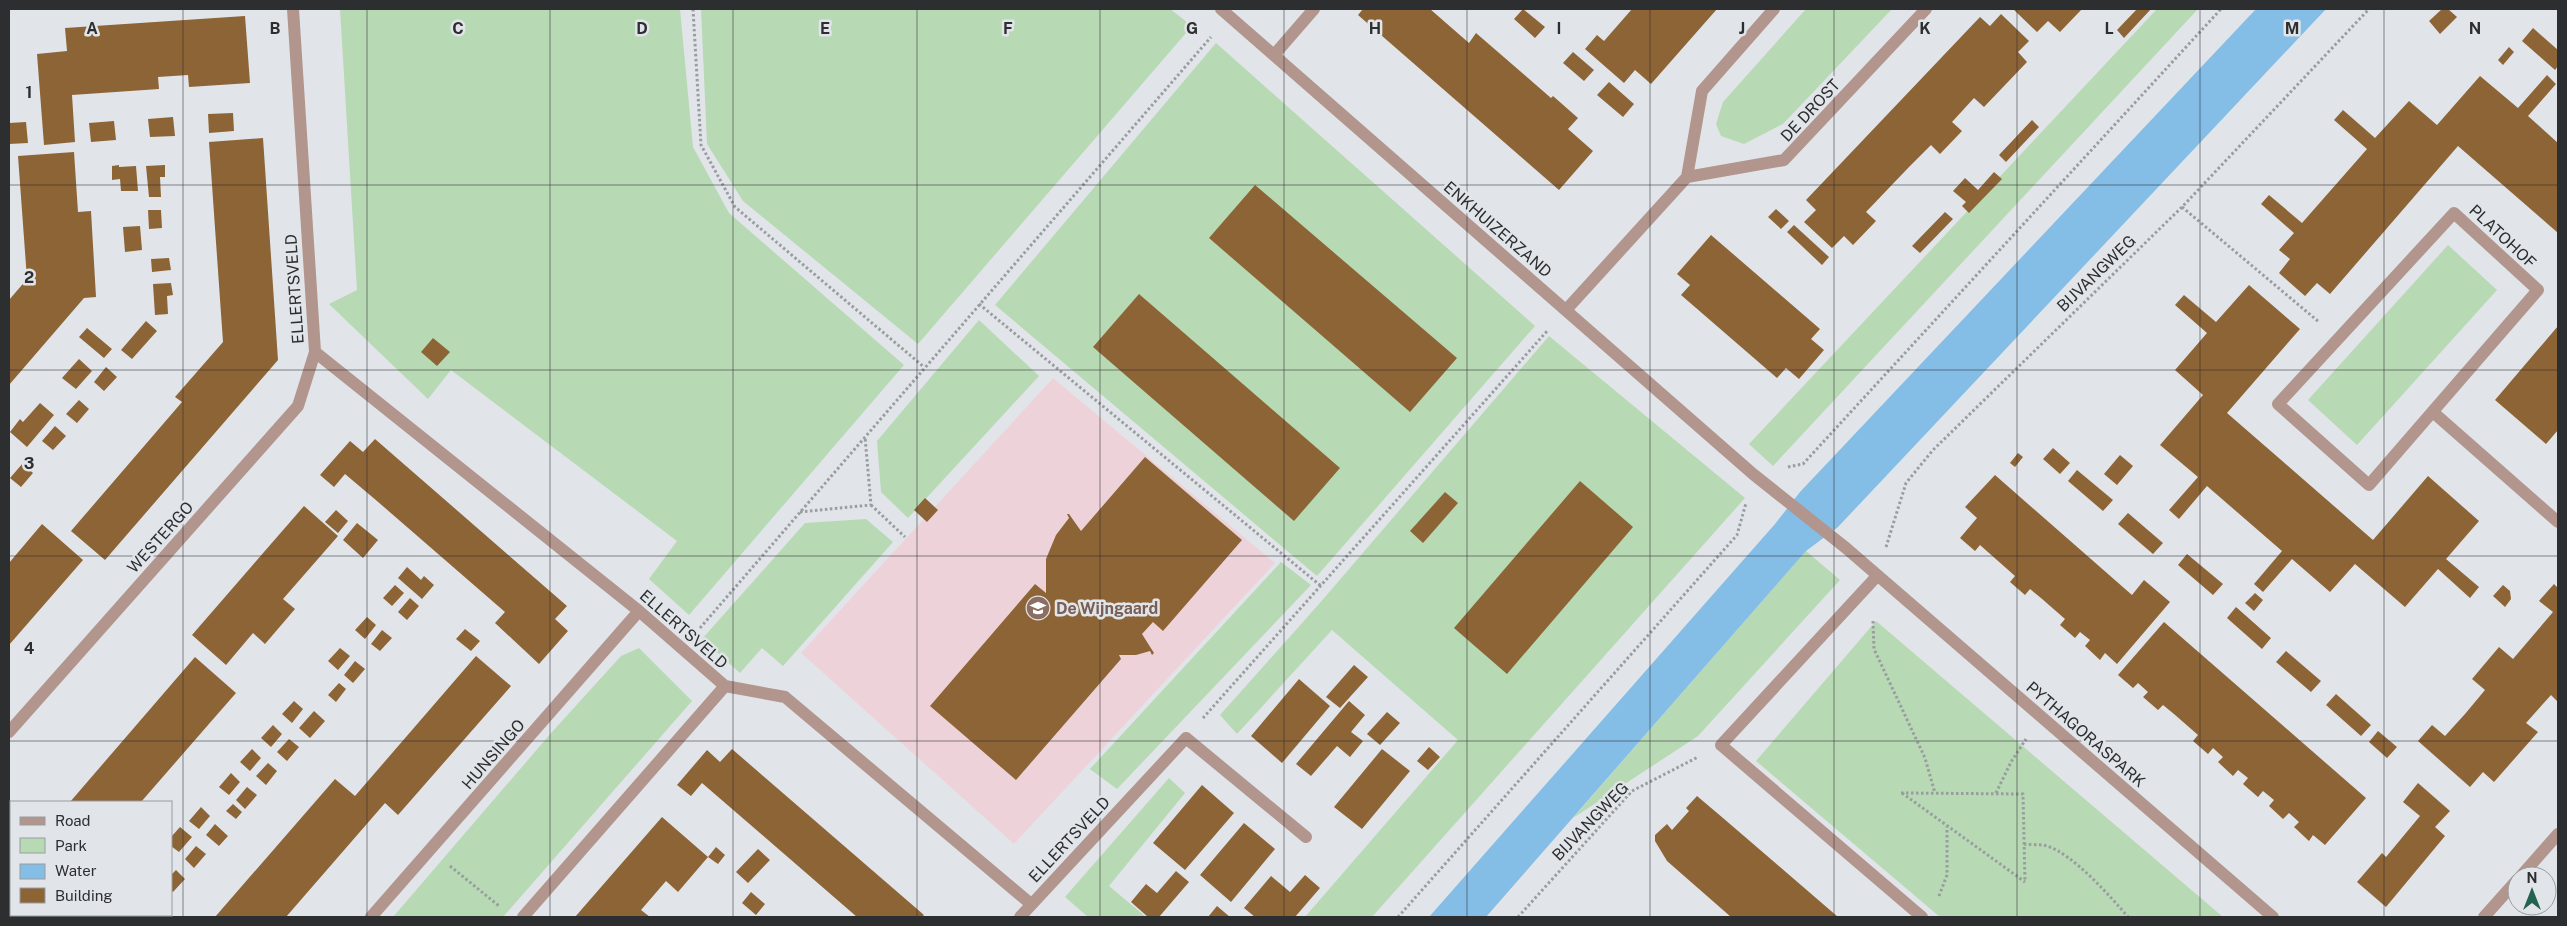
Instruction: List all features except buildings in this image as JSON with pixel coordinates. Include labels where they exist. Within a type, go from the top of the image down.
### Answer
[{"type":"street","name":"ELLERTSVELD","points":[[292,9],[315,352],[639,611],[725,686],[785,697],[1031,904],[1186,738]]},
{"type":"street","points":[[1274,55],[1314,9]]},
{"type":"street","points":[[1566,310],[1687,177],[1702,91],[1774,9]]},
{"type":"street","name":"DE DROST","points":[[1687,177],[1784,160],[1926,9]]},
{"type":"street","name":"ENKHUIZERZAND","points":[[1225,12],[1753,474]]},
{"type":"street","name":"PLATOHOF","points":[[2454,213],[2538,290],[2434,413],[2369,485],[2278,404],[2338,338],[2454,213]]},
{"type":"street","name":"WESTERGO","points":[[9,732],[298,406],[315,352]]},
{"type":"street","points":[[2434,413],[2558,522]]},
{"type":"street","name":"PYTHAGORASPARK","points":[[1753,474],[1846,548],[2273,917]]},
{"type":"street","points":[[1877,576],[1721,745],[1922,917]]},
{"type":"street","name":"HUNSINGO","points":[[371,917],[639,611]]},
{"type":"street","points":[[523,917],[725,686]]},
{"type":"street","points":[[1186,738],[1306,837]]},
{"type":"street","points":[[2530,866],[2558,834]]},
{"type":"street","points":[[2484,917],[2507,891]]},
{"type":"street","points":[[1020,917],[1031,904]]},
{"type":"path","points":[[693,9],[700,145],[736,207],[924,368]]},
{"type":"path","points":[[1398,917],[1738,535],[1753,474],[1803,464],[2221,9]]},
{"type":"path","name":"BIJVANGWEG","points":[[1877,576],[1906,483],[1933,450],[2182,207],[2368,9]]},
{"type":"path","points":[[682,649],[979,304],[1225,12]]},
{"type":"path","points":[[2182,207],[2338,338]]},
{"type":"path","points":[[979,304],[1321,586]]},
{"type":"path","points":[[1186,738],[1566,310]]},
{"type":"path","points":[[865,437],[871,505],[905,537]]},
{"type":"path","points":[[799,512],[871,505]]},
{"type":"path","points":[[1863,589],[1873,616],[1874,649],[1925,758],[1935,792]]},
{"type":"path","points":[[1996,793],[2011,762],[2043,718]]},
{"type":"path","name":"BIJVANGWEG","points":[[1518,917],[1632,791],[1721,745]]},
{"type":"path","points":[[1901,792],[1935,792],[1996,793],[2023,794],[2025,882],[1901,792]]},
{"type":"path","points":[[1938,899],[1947,875],[1947,826]]},
{"type":"path","points":[[2024,844],[2047,846],[2066,857],[2108,894],[2128,917]]},
{"type":"path","points":[[430,850],[506,911]]},
{"type":"shaded area","name":"De Wijngaard","points":[[1053,378],[1275,563],[1014,844],[801,653]]},
{"type":"green space","points":[[340,9],[680,9],[693,147],[729,213],[904,365],[689,615],[649,579],[677,541],[451,370],[428,399],[329,304],[357,290]]},
{"type":"green space","points":[[701,9],[1170,9],[1192,26],[918,344],[743,201],[707,144]]},
{"type":"green space","points":[[1806,9],[1892,9],[1783,124],[1744,144],[1721,136],[1716,124],[1723,102]]},
{"type":"green space","points":[[2157,9],[2198,9],[1773,466],[1749,444]]},
{"type":"green space","points":[[1216,43],[1535,326],[1317,576],[995,305]]},
{"type":"green space","points":[[2448,245],[2497,290],[2357,445],[2308,400]]},
{"type":"green space","points":[[979,320],[1039,376],[908,518],[881,492],[877,441]]},
{"type":"green space","points":[[1549,336],[1745,498],[1372,917],[1305,917],[1458,740],[1332,630],[1237,734],[1220,715],[1319,604]]},
{"type":"green space","points":[[866,519],[893,542],[783,666],[762,648],[740,673],[702,639],[805,523]]},
{"type":"green space","points":[[1806,551],[1840,580],[1698,736],[1573,818]]},
{"type":"green space","points":[[1281,562],[1311,585],[1117,789],[1090,769]]},
{"type":"green space","points":[[1876,621],[2223,917],[1940,917],[1756,761]]},
{"type":"green space","points":[[639,648],[692,701],[503,917],[393,917],[552,732],[621,656]]},
{"type":"green space","points":[[1169,778],[1185,793],[1109,886],[1146,917],[1088,917],[1065,897]]},
{"type":"water","points":[[2256,9],[2326,9],[1838,527],[1806,551],[1486,917],[1429,917],[1775,524],[1800,492]]},
{"type":"place","name":"De Wijngaard","points":[[1038,608]]}]
